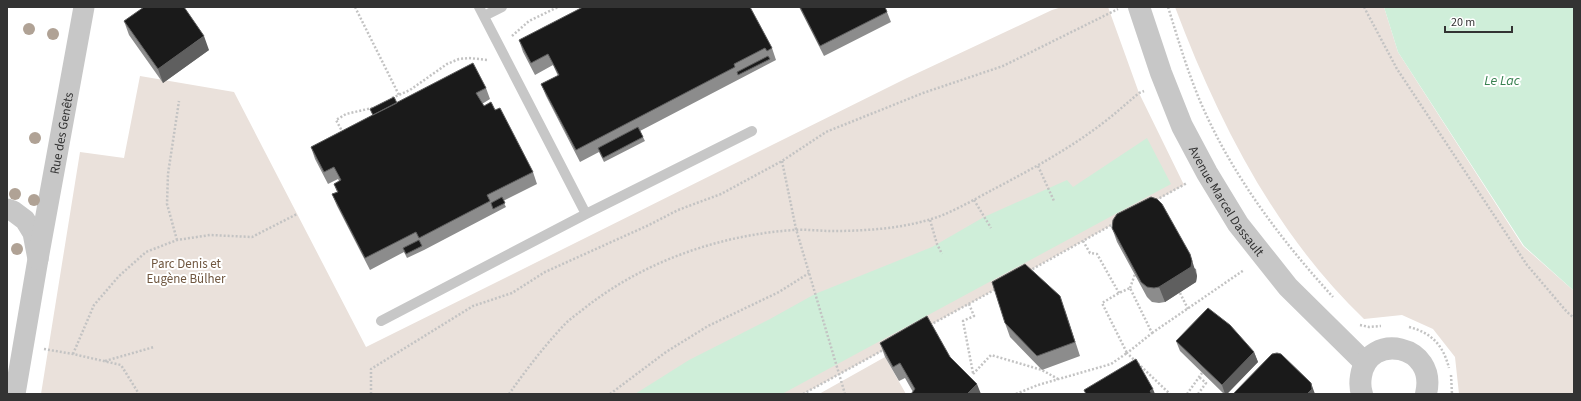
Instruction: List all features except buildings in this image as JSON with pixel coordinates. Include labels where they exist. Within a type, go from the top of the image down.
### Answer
[{"type":"street","name":"Rue des Genêts","points":[[15,394],[84,7]]},
{"type":"street","name":"Avenue Marcel Dassault","points":[[1139,7],[1161,73],[1180,120],[1207,173],[1238,224],[1288,287],[1366,363]]},
{"type":"street","name":"Rue des Genêts","points":[[7,209],[13,211],[25,220],[29,226],[33,233],[38,259]]},
{"type":"street","points":[[1361,393],[1360,381],[1366,363],[1373,355],[1383,350],[1394,348],[1405,350],[1416,355],[1423,364],[1427,374],[1428,385],[1426,394]]},
{"type":"lane","points":[[479,7],[586,214]]},
{"type":"lane","points":[[484,16],[502,7]]},
{"type":"lane","points":[[381,320],[586,214],[752,131]]},
{"type":"path","points":[[355,7],[399,95]]},
{"type":"path","points":[[387,101],[410,90],[447,64],[459,59],[469,58],[489,60],[502,50],[509,39],[529,21],[558,7]]},
{"type":"path","points":[[1168,7],[1186,65],[1199,98],[1230,159],[1264,214],[1306,268],[1337,302]]},
{"type":"path","points":[[1364,7],[1397,69],[1523,258],[1567,312],[1574,318]]},
{"type":"path","points":[[371,394],[371,369],[473,306],[512,292],[545,272],[649,225],[678,210],[721,194],[782,161],[826,132],[923,93],[1003,66],[1110,12]]},
{"type":"path","points":[[419,84],[422,90]]},
{"type":"path","points":[[508,394],[566,323],[595,300],[628,278],[671,258],[720,242],[752,235],[796,229],[832,231],[895,228],[930,220],[974,200],[1038,166],[1069,147],[1103,123],[1139,92],[1144,91]]},
{"type":"path","points":[[177,240],[167,204],[168,174],[179,101]]},
{"type":"path","points":[[345,136],[336,120],[346,114],[375,107]]},
{"type":"path","points":[[1150,204],[1230,159]]},
{"type":"path","points":[[782,161],[796,229],[845,394]]},
{"type":"path","points":[[1038,166],[1054,201]]},
{"type":"path","points":[[974,200],[990,228]]},
{"type":"path","points":[[73,354],[94,305],[119,276],[146,252],[177,240],[210,235],[252,237],[297,214]]},
{"type":"path","points":[[930,220],[937,244],[942,254]]},
{"type":"path","points":[[1023,274],[1116,222]]},
{"type":"path","points":[[1083,241],[1090,253],[1097,254],[1119,293]]},
{"type":"path","points":[[1016,394],[1038,385],[1110,364],[1127,354],[1152,333],[1244,270]]},
{"type":"path","points":[[610,394],[666,352],[708,326],[778,292],[809,273]]},
{"type":"path","points":[[1135,274],[1130,288],[1152,333]]},
{"type":"path","points":[[927,327],[1003,286]]},
{"type":"path","points":[[1130,288],[1102,303],[1127,354],[1136,360],[1170,394]]},
{"type":"path","points":[[1180,293],[1188,309]]},
{"type":"path","points":[[970,304],[974,316],[963,321],[973,374],[991,355],[1042,370],[1058,379]]},
{"type":"path","points":[[24,346],[73,354],[122,365],[139,394]]},
{"type":"path","points":[[105,361],[154,347]]},
{"type":"path","points":[[803,394],[886,349]]},
{"type":"path","points":[[1130,365],[1136,360]]},
{"type":"path","points":[[1141,374],[1144,369]]},
{"type":"path","points":[[1187,394],[1202,373]]},
{"type":"path","points":[[1198,394],[1206,383],[1199,377]]},
{"type":"green space","name":"Parc Denis et Eugène Bülher","points":[[1062,7],[1108,7],[1139,93],[1184,185],[803,394],[41,394],[80,152],[124,158],[140,76],[234,92],[366,347],[907,78],[1052,10]]},
{"type":"green space","points":[[1175,7],[1384,7],[1398,52],[1523,246],[1574,291],[1574,394],[1459,394],[1455,357],[1433,329],[1402,315],[1364,319],[1332,286],[1303,250],[1276,213],[1252,174],[1210,92]]},
{"type":"green space","points":[[885,357],[906,394],[819,394]]},
{"type":"water","name":"Le Lac","points":[[1384,7],[1574,7],[1574,291],[1524,246],[1398,52]]},
{"type":"water","points":[[1147,138],[1171,184],[782,394],[635,394],[689,360],[770,319],[815,294],[932,247],[984,217],[1067,180],[1073,187]]}]
